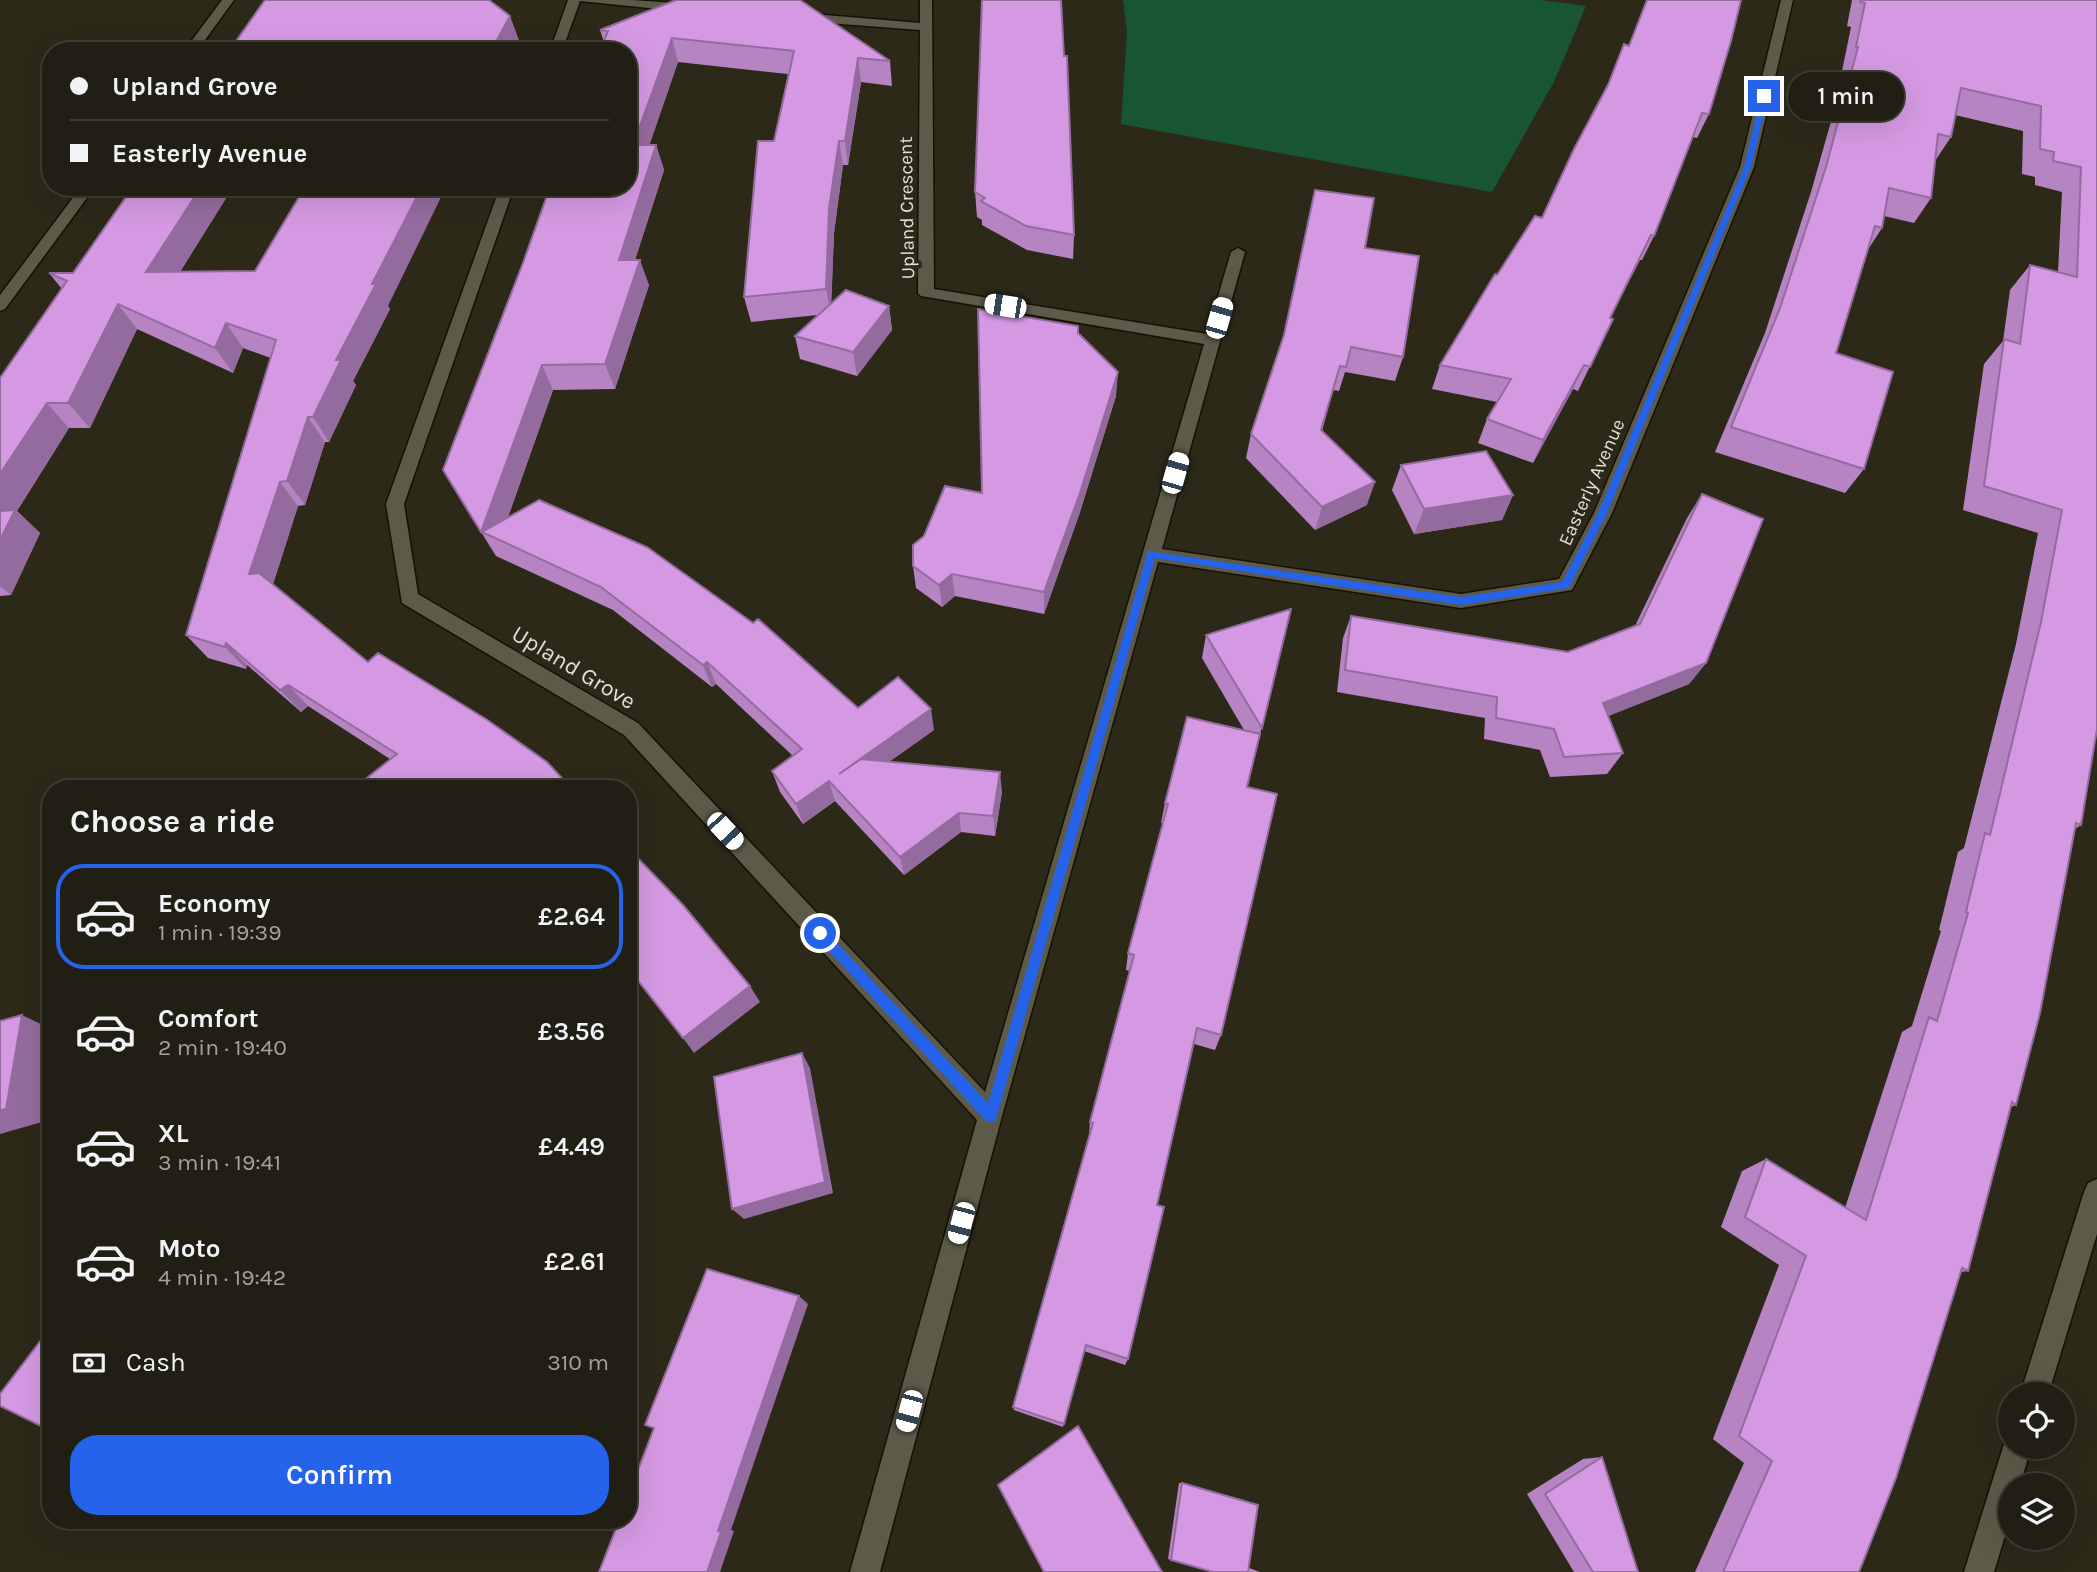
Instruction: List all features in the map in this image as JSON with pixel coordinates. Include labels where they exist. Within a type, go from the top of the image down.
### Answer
[{"type":"street","points":[[197,42],[228,0]]},
{"type":"street","points":[[559,42],[574,0]]},
{"type":"street","points":[[585,0],[707,10]]},
{"type":"street","name":"Upland Crescent","points":[[926,0],[926,293],[1213,340]]},
{"type":"street","name":"Easterly Avenue","points":[[1152,554],[1461,601],[1566,585],[1603,513],[1747,167],[1787,0]]},
{"type":"street","points":[[788,16],[924,27]]},
{"type":"street","points":[[0,306],[81,196]]},
{"type":"street","name":"Upland Grove","points":[[505,196],[395,505],[410,598],[631,729],[990,1116]]},
{"type":"street","points":[[865,1572],[990,1116],[1238,252]]},
{"type":"street","points":[[2038,1382],[2097,1192]]},
{"type":"street","points":[[1979,1572],[2013,1459]]},
{"type":"green space","points":[[1123,0],[1541,0],[1586,6],[1554,82],[1492,192],[1121,124],[1127,31]]},
{"type":"building","points":[[265,0],[489,0],[510,16],[496,42],[235,42]]},
{"type":"building","points":[[676,0],[800,0],[890,61],[858,58],[845,141],[839,141],[829,208],[826,289],[744,297],[758,141],[774,141],[794,51],[672,38],[637,134],[637,42],[604,42],[608,31],[600,30]]},
{"type":"building","points":[[982,0],[1061,0],[1064,56],[1067,56],[1074,235],[1026,226],[981,201],[985,198],[975,192]]},
{"type":"building","points":[[1647,0],[1741,0],[1709,114],[1702,113],[1654,236],[1651,235],[1610,318],[1613,319],[1590,367],[1584,365],[1543,440],[1487,419],[1511,379],[1440,365],[1495,274],[1497,275],[1535,216],[1542,218],[1608,85],[1624,44],[1629,46]]},
{"type":"building","points":[[2097,0],[2097,729],[2081,825],[2076,823],[2040,1013],[2016,1105],[2012,1102],[1968,1271],[1962,1268],[1896,1478],[1859,1572],[1723,1572],[1772,1461],[1739,1436],[1806,1256],[1745,1217],[1766,1159],[1866,1220],[1929,1017],[1937,1021],[1968,913],[1966,912],[1985,833],[1990,835],[2041,622],[2062,510],[1984,486],[2004,339],[2020,344],[2030,265],[2077,277],[2081,167],[2053,161],[2054,152],[2040,149],[2041,106],[1961,88],[1951,137],[1938,134],[1931,198],[1889,188],[1882,228],[1875,226],[1836,353],[1893,372],[1864,469],[1731,427],[1780,308],[1826,167],[1858,47],[1865,3],[1860,2]]},
{"type":"building","points":[[637,145],[656,145],[619,260],[640,260],[605,364],[542,365],[481,532],[443,470],[547,196],[637,196]]},
{"type":"building","points":[[1315,190],[1374,198],[1365,248],[1419,256],[1403,357],[1351,347],[1346,367],[1340,366],[1321,430],[1375,482],[1322,507],[1251,434],[1284,335]]},
{"type":"building","points":[[127,196],[195,196],[146,272],[255,271],[300,196],[417,196],[336,360],[341,360],[313,417],[308,417],[287,481],[280,482],[249,574],[259,573],[368,662],[378,653],[486,719],[547,762],[564,780],[364,780],[397,754],[288,685],[280,690],[226,643],[225,647],[186,635],[276,340],[226,323],[215,348],[118,304],[68,403],[47,403],[0,474],[0,378],[67,281],[49,273],[73,273]]},
{"type":"building","points":[[846,290],[889,306],[853,352],[795,336]]},
{"type":"building","points":[[978,309],[1078,326],[1078,333],[1118,372],[1080,493],[1044,592],[952,574],[939,585],[913,566],[913,545],[924,536],[945,486],[982,493]]},
{"type":"building","points":[[1486,451],[1513,495],[1424,509],[1401,465]]},
{"type":"building","points":[[1702,494],[1763,519],[1706,663],[1603,703],[1623,753],[1564,757],[1554,729],[1496,718],[1497,697],[1345,670],[1351,616],[1568,652],[1640,624]]},
{"type":"building","points":[[539,500],[647,547],[753,623],[758,619],[858,708],[898,677],[931,709],[839,774],[861,759],[1000,772],[993,816],[959,813],[900,857],[829,781],[796,804],[772,771],[802,749],[707,662],[703,665],[601,587],[482,532]]},
{"type":"building","points":[[15,510],[0,540],[0,511]]},
{"type":"building","points":[[1291,609],[1262,728],[1206,635]]},
{"type":"building","points":[[1187,717],[1260,734],[1247,787],[1277,794],[1221,1035],[1197,1028],[1157,1205],[1164,1207],[1128,1359],[1086,1345],[1064,1424],[1013,1407],[1093,1123],[1090,1122],[1134,955],[1128,953],[1168,804],[1165,803]]},
{"type":"building","points":[[637,857],[683,905],[750,986],[683,1038],[637,979]]},
{"type":"building","points":[[22,1015],[6,1109],[0,1110],[0,1021]]},
{"type":"building","points":[[802,1053],[825,1182],[732,1209],[714,1077]]},
{"type":"building","points":[[707,1269],[799,1296],[718,1531],[721,1532],[707,1572],[599,1572],[616,1529],[637,1529],[637,1472],[654,1428],[645,1425]]},
{"type":"building","points":[[42,1339],[42,1427],[0,1406],[0,1394]]},
{"type":"building","points":[[1078,1426],[1162,1572],[1044,1572],[998,1485]]},
{"type":"building","points":[[1602,1457],[1638,1572],[1593,1572],[1545,1494]]},
{"type":"building","points":[[1182,1483],[1258,1505],[1248,1572],[1213,1572],[1171,1560]]},
{"type":"route","points":[[820,933],[990,1116],[1152,554],[1461,601],[1566,585],[1603,513],[1747,167],[1764,96]]}]
